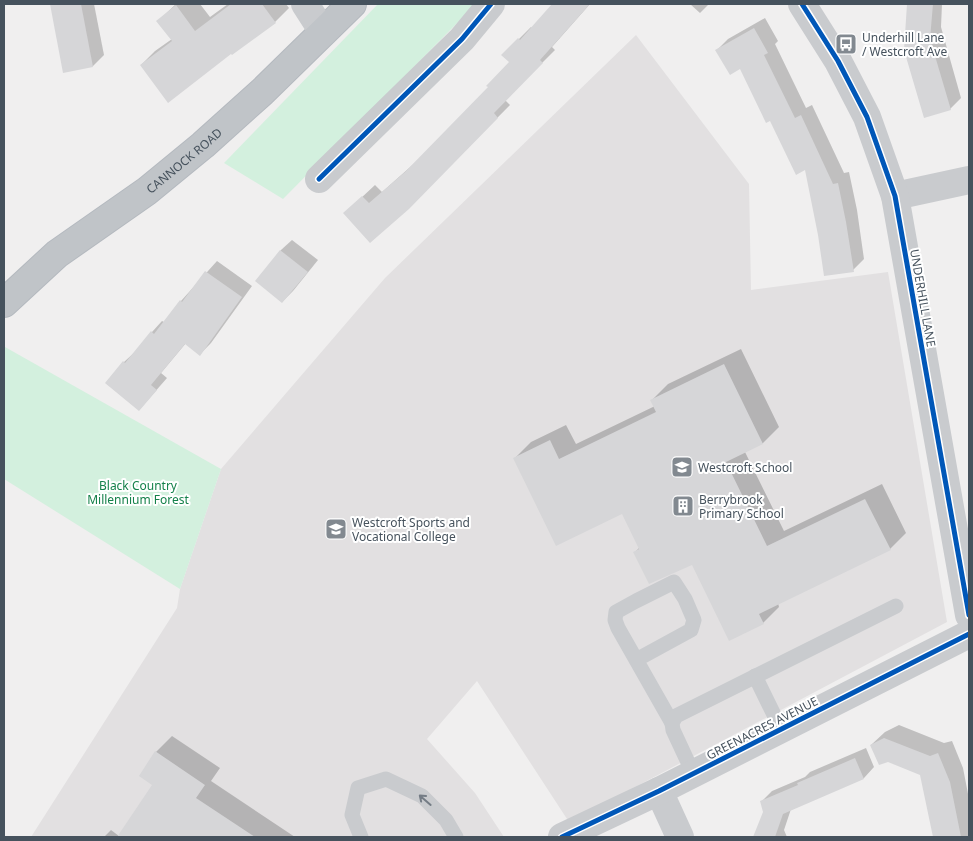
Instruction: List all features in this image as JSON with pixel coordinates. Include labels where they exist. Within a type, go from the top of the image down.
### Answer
[{"type":"highway","name":"CANNOCK ROAD","points":[[4,303],[57,254],[147,191],[203,145],[262,92],[352,4]]},
{"type":"street","points":[[305,4],[324,32]]},
{"type":"street","points":[[320,179],[462,40],[491,4]]},
{"type":"street","name":"UNDERHILL LANE","points":[[802,4],[838,61],[867,117],[895,196],[969,615]]},
{"type":"street","points":[[895,196],[969,180]]},
{"type":"street","name":"GREENACRES AVENUE","points":[[562,837],[659,791],[969,634]]},
{"type":"street","points":[[659,791],[680,837]]},
{"type":"lane","points":[[636,660],[691,630],[694,620],[674,582],[616,612],[615,620],[618,628],[636,660],[672,723],[673,730],[693,773]]},
{"type":"lane","points":[[672,723],[676,716],[896,606]]},
{"type":"lane","points":[[755,676],[782,729]]},
{"type":"lane","points":[[360,837],[352,815],[358,788],[386,778],[422,796],[446,820],[456,837]]},
{"type":"shaded area","name":"Westcroft School","points":[[636,35],[749,184],[751,290],[888,272],[947,622],[569,822],[477,681],[427,739],[475,793],[504,837],[31,837],[177,608],[180,589],[221,469],[385,278]]},
{"type":"green space","points":[[378,4],[476,4],[283,199],[224,163]]},
{"type":"green space","name":"Black Country Millennium Forest","points":[[5,347],[221,469],[180,589],[4,479]]},
{"type":"building","points":[[50,4],[81,4],[93,67],[63,73]]},
{"type":"building","points":[[231,4],[262,4],[276,23],[231,54],[168,103],[140,65],[172,41],[156,21],[176,5],[195,31]]},
{"type":"building","points":[[552,4],[590,4],[540,60],[543,63],[494,113],[498,118],[409,209],[370,243],[343,213],[362,196],[369,203],[405,172],[488,87],[486,86],[509,62],[501,55],[518,38],[520,40]]},
{"type":"building","points":[[907,4],[933,4],[930,39],[951,110],[924,118],[904,50]]},
{"type":"building","points":[[754,28],[768,53],[764,55],[795,118],[801,115],[833,184],[838,183],[854,272],[824,276],[805,170],[796,175],[770,121],[766,123],[740,69],[730,75],[715,50]]},
{"type":"building","points":[[280,250],[308,272],[282,303],[255,281]]},
{"type":"building","points":[[205,271],[242,297],[200,356],[185,344],[151,385],[157,390],[139,411],[105,383],[123,361],[125,363],[151,331],[154,334],[180,300],[182,302]]},
{"type":"building","name":"Berrybrook Primary School","points":[[724,364],[763,444],[726,462],[767,546],[865,499],[891,550],[759,614],[764,624],[729,641],[692,565],[649,584],[633,552],[639,549],[622,514],[556,546],[513,458],[550,440],[559,459],[656,412],[650,400]]},
{"type":"building","points":[[884,738],[930,756],[938,753],[950,782],[961,837],[933,837],[920,775],[888,762],[879,765],[870,745]]},
{"type":"building","points":[[155,751],[205,785],[196,798],[255,837],[117,837],[152,785],[139,776]]},
{"type":"building","points":[[855,758],[864,779],[783,814],[775,837],[753,837],[763,812],[760,801]]},
{"type":"cycle path","points":[[319,179],[462,39],[491,4]]},
{"type":"cycle path","points":[[802,4],[838,61],[867,117],[895,196],[969,615]]},
{"type":"cycle path","points":[[562,837],[659,791],[969,634]]},
{"type":"place","name":"Underhill Lane / Westcroft Ave","points":[[846,44]]},
{"type":"place","name":"Westcroft School","points":[[682,467]]},
{"type":"place","name":"Berrybrook Primary School","points":[[683,506]]},
{"type":"place","name":"Westcroft Sports and Vocational College","points":[[336,529]]}]
